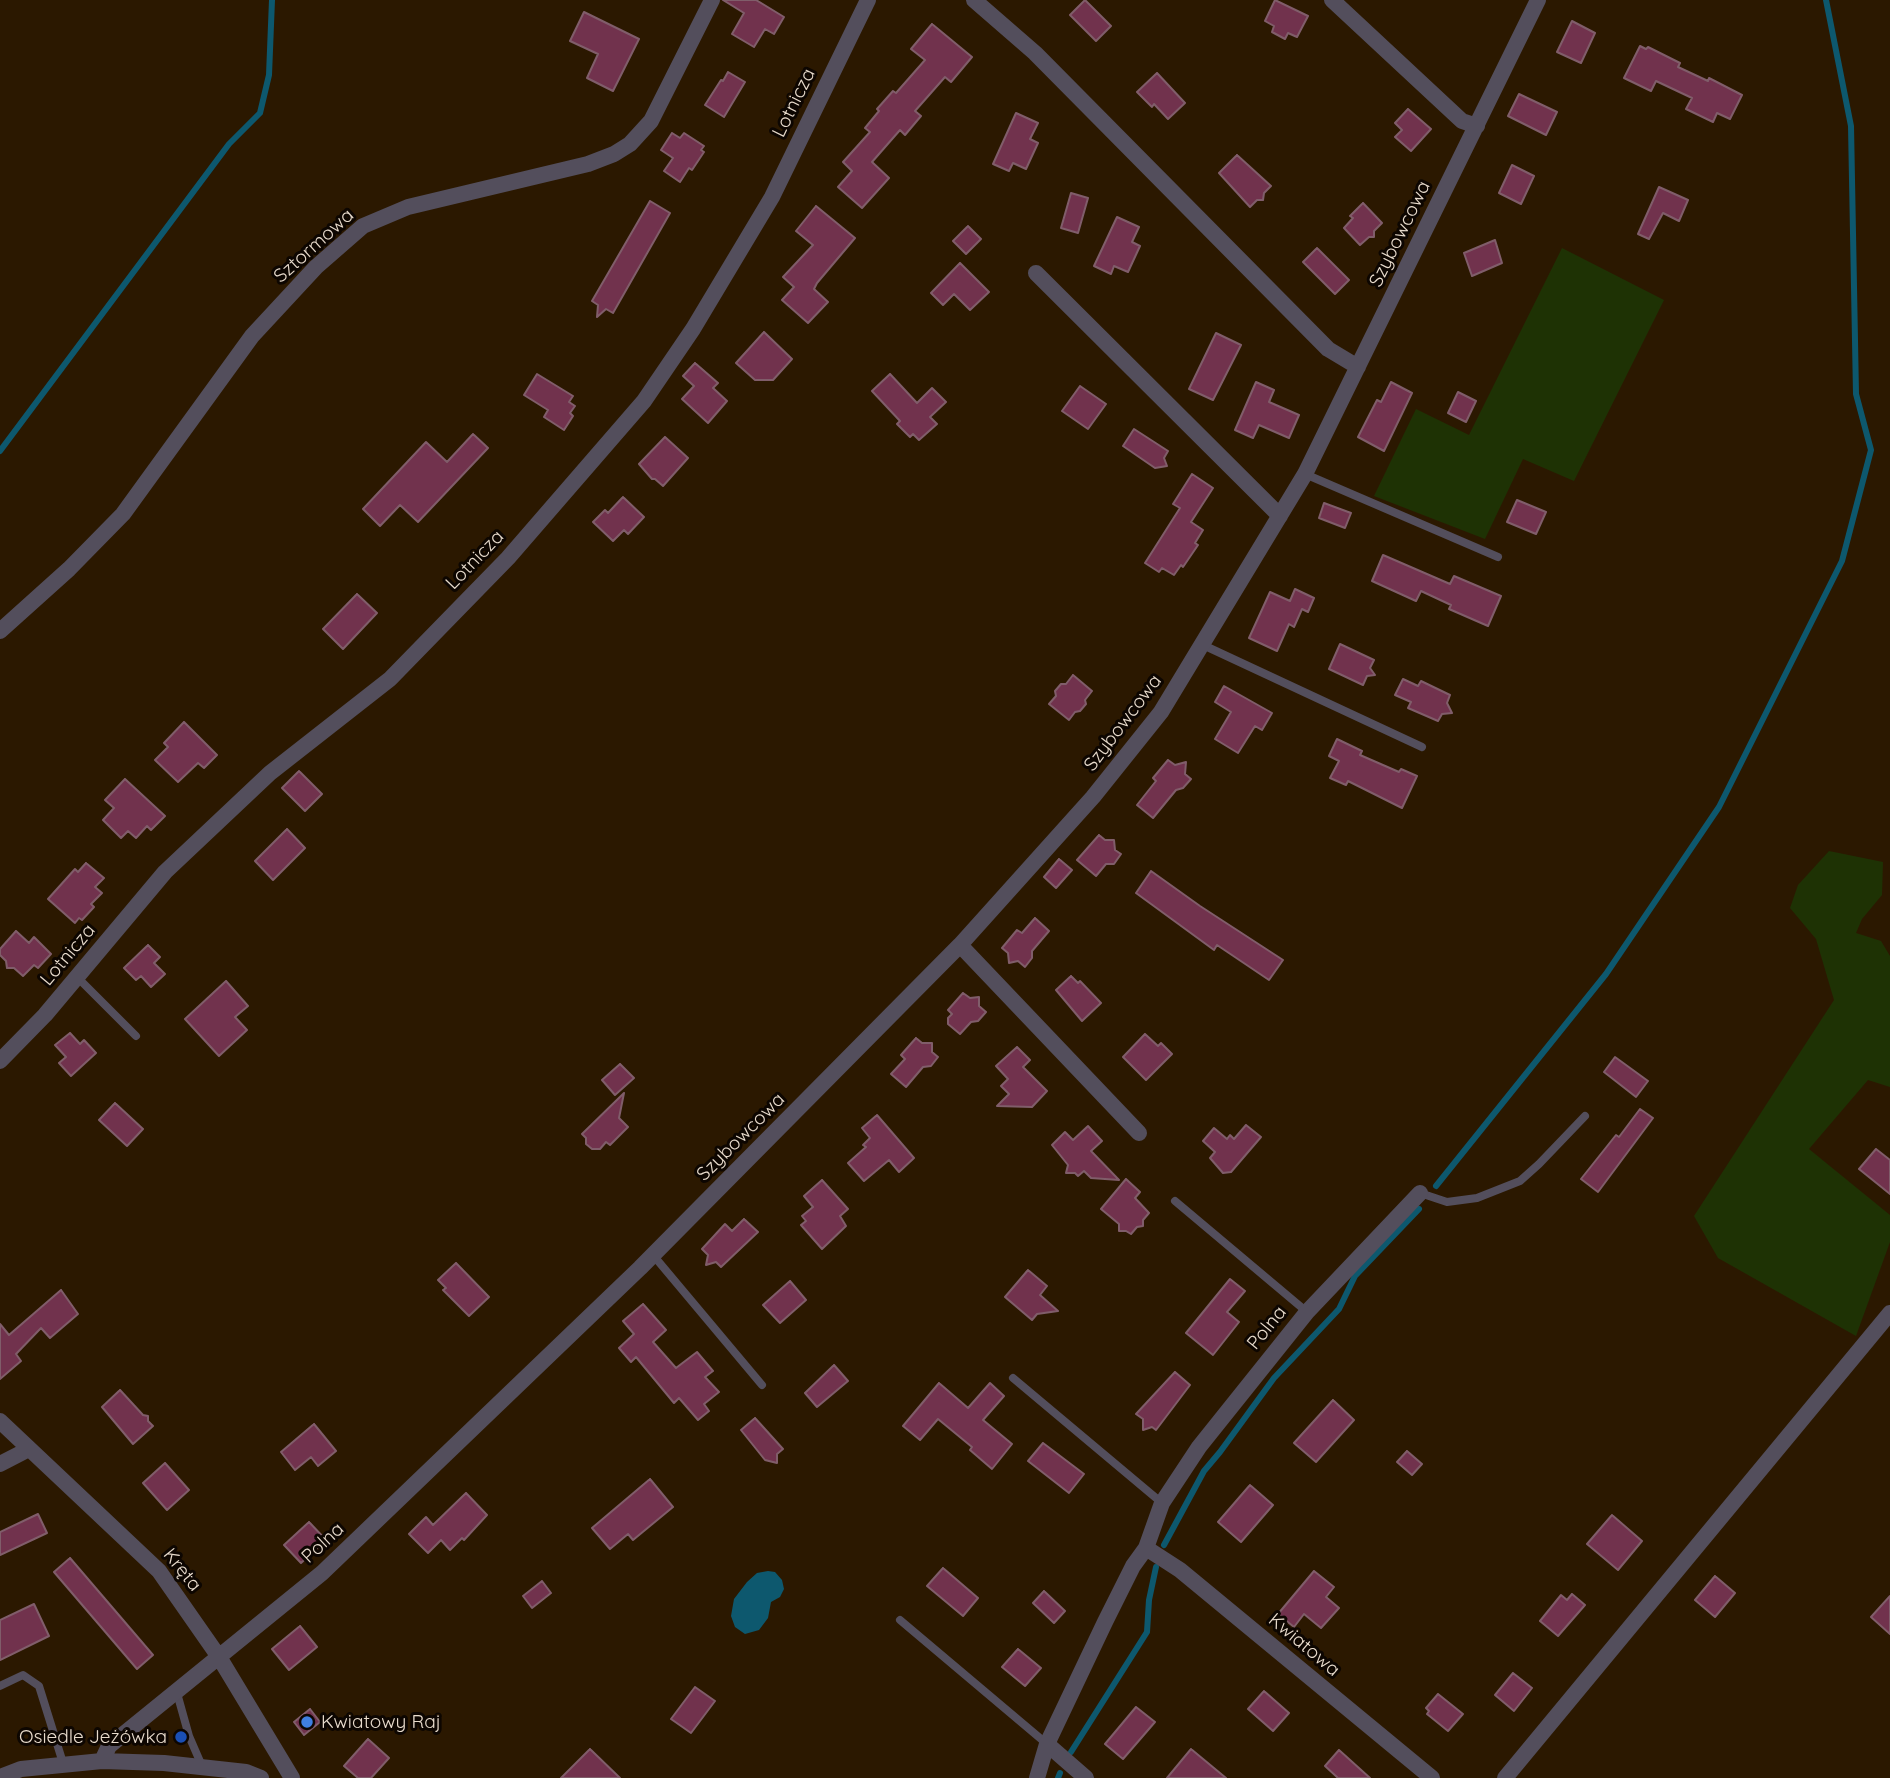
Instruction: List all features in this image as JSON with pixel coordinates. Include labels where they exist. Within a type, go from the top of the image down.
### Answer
[{"type":"street","name":"Sztormowa","points":[[0,631],[69,569],[122,514],[252,336],[335,250],[363,226],[408,207],[588,164],[614,154],[630,144],[651,121],[712,0]]},
{"type":"street","name":"Lotnicza","points":[[0,1060],[45,1015],[165,872],[270,774],[390,679],[508,558],[644,401],[693,329],[772,197],[868,0]]},
{"type":"street","points":[[974,0],[1035,52],[1328,349],[1358,367]]},
{"type":"street","points":[[1332,0],[1462,121],[1477,126]]},
{"type":"street","name":"Szybowcowa","points":[[564,1342],[960,946],[1093,797],[1161,712],[1305,474],[1538,0]]},
{"type":"street","points":[[1036,273],[1280,516]]},
{"type":"street","points":[[960,946],[1139,1133]]},
{"type":"street","name":"Polna","points":[[1037,1778],[1047,1744],[1133,1566],[1146,1548],[1162,1503],[1199,1447],[1307,1312],[1420,1193]]},
{"type":"street","points":[[1505,1778],[1890,1313]]},
{"type":"street","name":"Polna","points":[[102,1761],[108,1746],[323,1573],[564,1342]]},
{"type":"street","name":"Kręta","points":[[0,1421],[159,1572],[219,1657],[292,1778]]},
{"type":"street","points":[[0,1464],[29,1449]]},
{"type":"street","name":"Kwiatowa","points":[[1146,1548],[1180,1570],[1432,1778]]},
{"type":"street","points":[[1047,1744],[1086,1778]]},
{"type":"street","points":[[0,1777],[21,1769],[102,1761],[203,1767],[246,1772],[261,1778]]},
{"type":"lane","points":[[1305,474],[1498,557]]},
{"type":"lane","points":[[1203,645],[1422,747]]},
{"type":"lane","points":[[77,978],[136,1036]]},
{"type":"lane","points":[[1420,1193],[1447,1202],[1477,1198],[1520,1181],[1585,1116]]},
{"type":"lane","points":[[1175,1201],[1307,1312]]},
{"type":"lane","points":[[653,1255],[762,1385]]},
{"type":"lane","points":[[1013,1378],[1162,1503]]},
{"type":"lane","points":[[900,1620],[1047,1744]]},
{"type":"lane","points":[[0,1686],[23,1675],[39,1686],[63,1763]]},
{"type":"lane","points":[[177,1693],[189,1736],[203,1767]]},
{"type":"green space","points":[[1562,248],[1664,300],[1574,481],[1523,459],[1485,539],[1374,496],[1416,409],[1469,435]]},
{"type":"green space","points":[[1829,851],[1883,862],[1882,895],[1862,919],[1856,933],[1881,941],[1890,956],[1890,1087],[1868,1080],[1809,1149],[1890,1215],[1890,1242],[1856,1336],[1718,1258],[1694,1216],[1834,1000],[1816,939],[1790,908],[1798,885]]},
{"type":"water","points":[[775,1572],[782,1580],[784,1589],[780,1597],[771,1602],[768,1618],[759,1630],[745,1634],[735,1627],[731,1616],[734,1599],[757,1573]]},
{"type":"building","points":[[723,0],[756,0],[784,17],[774,34],[765,29],[754,47],[732,34],[744,13]]},
{"type":"building","points":[[1085,0],[1111,26],[1096,41],[1070,15]]},
{"type":"building","points":[[1275,0],[1308,16],[1297,37],[1288,33],[1285,39],[1272,32],[1274,26],[1265,21]]},
{"type":"building","points":[[584,12],[639,39],[613,91],[587,78],[598,54],[570,41]]},
{"type":"building","points":[[1572,21],[1595,33],[1581,63],[1557,52]]},
{"type":"building","points":[[932,24],[972,57],[951,82],[945,77],[915,111],[921,116],[905,135],[900,130],[872,162],[889,178],[862,208],[838,187],[852,171],[843,162],[870,132],[865,128],[879,111],[877,109],[893,91],[896,93],[925,60],[911,49]]},
{"type":"building","points":[[1640,46],[1646,49],[1648,47],[1680,63],[1678,67],[1708,81],[1709,78],[1742,95],[1730,119],[1717,113],[1713,122],[1686,109],[1692,98],[1656,81],[1651,91],[1624,78]]},
{"type":"building","points":[[728,72],[745,82],[724,117],[705,105]]},
{"type":"building","points":[[1157,73],[1185,103],[1168,119],[1154,104],[1152,107],[1137,92]]},
{"type":"building","points":[[1519,94],[1557,112],[1546,135],[1508,116]]},
{"type":"building","points":[[1408,109],[1431,129],[1411,151],[1395,137],[1402,130],[1395,123]]},
{"type":"building","points":[[1016,113],[1038,123],[1030,139],[1038,143],[1026,169],[1013,163],[1009,171],[993,164]]},
{"type":"building","points":[[672,133],[680,138],[684,133],[704,146],[701,150],[704,152],[692,170],[689,168],[680,182],[664,171],[673,158],[661,150]]},
{"type":"building","points":[[1237,155],[1271,186],[1264,193],[1263,200],[1257,200],[1250,207],[1219,173]]},
{"type":"building","points":[[1512,165],[1534,176],[1521,204],[1499,193]]},
{"type":"building","points":[[1659,187],[1688,200],[1679,221],[1663,213],[1649,239],[1638,234]]},
{"type":"building","points":[[1071,193],[1088,198],[1078,233],[1061,228]]},
{"type":"building","points":[[650,201],[670,213],[613,313],[606,309],[597,317],[598,305],[592,301]]},
{"type":"building","points":[[1363,203],[1382,223],[1374,231],[1374,237],[1369,237],[1360,245],[1344,228],[1353,218],[1350,216]]},
{"type":"building","points":[[816,206],[855,238],[817,283],[814,289],[828,302],[808,323],[782,300],[794,287],[783,277],[813,245],[796,231]]},
{"type":"building","points":[[1117,217],[1139,227],[1132,242],[1140,246],[1128,272],[1114,266],[1111,274],[1094,266]]},
{"type":"building","points":[[968,226],[981,239],[966,254],[953,241]]},
{"type":"building","points":[[1495,240],[1502,263],[1472,276],[1464,253]]},
{"type":"building","points":[[1317,248],[1349,280],[1335,294],[1303,262]]},
{"type":"building","points":[[960,263],[989,292],[970,310],[954,294],[943,305],[931,293]]},
{"type":"building","points":[[764,332],[792,359],[773,380],[755,380],[736,363]]},
{"type":"building","points":[[1216,333],[1241,345],[1213,400],[1189,389]]},
{"type":"building","points":[[695,363],[718,383],[713,388],[727,401],[708,423],[682,399],[694,386],[683,376]]},
{"type":"building","points":[[537,374],[573,396],[569,402],[575,406],[570,413],[573,416],[564,430],[544,417],[548,410],[524,395]]},
{"type":"building","points":[[890,374],[917,403],[932,388],[946,402],[930,417],[937,424],[919,440],[913,434],[910,437],[897,424],[900,421],[872,391]]},
{"type":"building","points":[[1256,382],[1274,390],[1269,402],[1299,415],[1289,438],[1259,425],[1253,438],[1235,430]]},
{"type":"building","points":[[1391,382],[1412,393],[1384,451],[1358,437],[1377,400],[1381,402]]},
{"type":"building","points":[[1080,386],[1106,404],[1088,429],[1062,411]]},
{"type":"building","points":[[1458,392],[1476,401],[1466,422],[1448,413]]},
{"type":"building","points":[[1134,429],[1168,451],[1164,458],[1167,466],[1155,468],[1123,446]]},
{"type":"building","points":[[473,434],[488,448],[418,522],[400,505],[380,526],[363,509],[426,442],[447,462]]},
{"type":"building","points":[[665,437],[688,458],[663,486],[652,479],[639,464]]},
{"type":"building","points":[[1192,474],[1213,488],[1191,522],[1203,530],[1195,543],[1198,545],[1174,575],[1162,568],[1159,572],[1145,563],[1180,508],[1173,504]]},
{"type":"building","points":[[623,497],[644,517],[628,534],[624,530],[613,541],[593,522],[605,510],[608,513]]},
{"type":"building","points":[[1517,500],[1546,512],[1536,534],[1507,522]]},
{"type":"building","points":[[1324,503],[1351,513],[1345,528],[1319,518]]},
{"type":"building","points":[[1383,555],[1450,584],[1454,576],[1501,596],[1488,626],[1449,609],[1451,605],[1421,591],[1416,601],[1372,581]]},
{"type":"building","points":[[1295,589],[1314,598],[1308,612],[1302,609],[1294,627],[1289,624],[1277,651],[1249,638],[1270,592],[1290,601]]},
{"type":"building","points":[[357,594],[377,613],[343,649],[323,629]]},
{"type":"building","points":[[1340,644],[1374,660],[1370,668],[1375,675],[1367,676],[1363,685],[1329,669]]},
{"type":"building","points":[[1073,675],[1092,691],[1085,700],[1086,704],[1069,720],[1049,704],[1056,696],[1055,691]]},
{"type":"building","points":[[1403,679],[1418,686],[1421,681],[1450,695],[1447,703],[1452,713],[1442,714],[1438,721],[1408,708],[1411,702],[1395,695]]},
{"type":"building","points":[[1224,686],[1272,713],[1262,730],[1255,726],[1238,753],[1215,739],[1231,712],[1215,702]]},
{"type":"building","points":[[184,722],[217,755],[204,768],[198,763],[178,782],[155,760],[168,747],[164,743]]},
{"type":"building","points":[[1337,739],[1362,751],[1360,755],[1399,772],[1401,769],[1417,776],[1402,808],[1348,781],[1346,785],[1330,778],[1339,761],[1329,756]]},
{"type":"building","points":[[1168,760],[1175,765],[1186,762],[1185,774],[1191,779],[1183,788],[1176,790],[1153,818],[1137,805],[1156,781],[1153,778]]},
{"type":"building","points":[[299,771],[322,794],[305,811],[282,788]]},
{"type":"building","points":[[125,779],[165,816],[151,830],[147,826],[136,838],[128,831],[121,838],[103,820],[114,808],[105,800]]},
{"type":"building","points":[[287,829],[305,848],[273,880],[255,861]]},
{"type":"building","points":[[1099,835],[1105,840],[1114,840],[1115,850],[1121,854],[1114,864],[1106,864],[1096,876],[1077,860]]},
{"type":"building","points":[[1059,859],[1072,870],[1056,888],[1044,877]]},
{"type":"building","points":[[86,863],[104,878],[95,887],[102,893],[91,904],[94,907],[82,920],[79,918],[75,923],[48,899],[75,869],[78,872]]},
{"type":"building","points":[[1151,871],[1283,960],[1269,980],[1217,945],[1214,950],[1136,893]]},
{"type":"building","points":[[1035,918],[1049,931],[1032,951],[1032,958],[1025,967],[1018,961],[1009,963],[1008,953],[1002,948],[1017,930],[1022,933]]},
{"type":"building","points":[[16,931],[29,943],[34,937],[51,954],[38,968],[34,965],[23,976],[14,968],[7,968],[6,961],[0,955],[0,949]]},
{"type":"building","points":[[148,945],[160,957],[154,963],[165,974],[151,987],[141,976],[136,980],[124,968]]},
{"type":"building","points":[[1071,976],[1078,983],[1080,981],[1101,1003],[1082,1021],[1056,990]]},
{"type":"building","points":[[226,981],[248,1006],[235,1017],[247,1030],[219,1056],[185,1019]]},
{"type":"building","points":[[963,993],[970,998],[979,997],[979,1006],[986,1012],[960,1034],[948,1024],[948,1018],[952,1014],[948,1010]]},
{"type":"building","points":[[70,1033],[80,1044],[84,1040],[96,1053],[71,1076],[59,1063],[66,1057],[55,1045]]},
{"type":"building","points":[[1145,1034],[1158,1046],[1161,1043],[1172,1054],[1146,1080],[1123,1057]]},
{"type":"building","points":[[916,1038],[922,1043],[932,1043],[932,1052],[938,1057],[931,1066],[923,1067],[906,1087],[891,1074],[905,1059],[901,1055]]},
{"type":"building","points":[[1017,1047],[1030,1060],[1023,1067],[1047,1091],[1032,1107],[997,1106],[1009,1094],[1001,1086],[1008,1079],[996,1066]]},
{"type":"building","points":[[1615,1057],[1648,1081],[1636,1097],[1604,1072]]},
{"type":"building","points":[[620,1064],[634,1078],[615,1095],[602,1080]]},
{"type":"building","points":[[624,1093],[619,1118],[628,1127],[610,1145],[606,1142],[600,1149],[592,1149],[586,1144],[586,1138],[582,1134]]},
{"type":"building","points":[[115,1103],[143,1129],[127,1146],[99,1120]]},
{"type":"building","points":[[1640,1109],[1653,1118],[1598,1192],[1581,1179]]},
{"type":"building","points":[[877,1115],[914,1158],[899,1172],[889,1160],[864,1181],[848,1163],[866,1147],[863,1145],[870,1138],[862,1128]]},
{"type":"building","points":[[1246,1125],[1261,1137],[1231,1172],[1223,1173],[1210,1158],[1215,1152],[1203,1141],[1214,1128],[1227,1139],[1230,1135],[1234,1139]]},
{"type":"building","points":[[1088,1126],[1102,1141],[1091,1151],[1119,1180],[1091,1178],[1084,1171],[1078,1176],[1075,1173],[1066,1173],[1068,1165],[1052,1145],[1065,1132],[1073,1140]]},
{"type":"building","points":[[1876,1149],[1890,1160],[1890,1194],[1859,1169]]},
{"type":"building","points":[[1126,1179],[1140,1192],[1135,1198],[1149,1213],[1143,1220],[1143,1226],[1137,1227],[1131,1234],[1119,1231],[1119,1224],[1101,1209]]},
{"type":"building","points":[[822,1180],[848,1209],[840,1216],[846,1226],[822,1249],[801,1225],[806,1221],[802,1216],[813,1207],[804,1196]]},
{"type":"building","points":[[744,1219],[758,1232],[721,1267],[716,1262],[706,1265],[708,1255],[702,1249],[725,1224],[732,1231]]},
{"type":"building","points":[[456,1263],[489,1297],[469,1316],[443,1290],[446,1288],[438,1280]]},
{"type":"building","points":[[1028,1270],[1047,1286],[1040,1295],[1058,1311],[1037,1314],[1032,1320],[1005,1297]]},
{"type":"building","points":[[1230,1279],[1245,1291],[1227,1312],[1239,1322],[1213,1355],[1186,1333]]},
{"type":"building","points":[[790,1281],[806,1300],[780,1323],[763,1305]]},
{"type":"building","points":[[61,1290],[78,1314],[50,1338],[41,1328],[16,1354],[21,1361],[0,1379],[0,1324],[9,1335]]},
{"type":"building","points":[[643,1304],[666,1330],[653,1342],[676,1368],[697,1352],[713,1371],[705,1377],[719,1392],[704,1404],[709,1411],[698,1420],[679,1398],[674,1403],[636,1357],[631,1362],[619,1348],[634,1334],[623,1321]]},
{"type":"building","points":[[834,1365],[848,1381],[817,1407],[805,1393]]},
{"type":"building","points":[[1175,1372],[1190,1385],[1156,1430],[1152,1427],[1143,1430],[1143,1419],[1136,1414]]},
{"type":"building","points":[[939,1383],[968,1408],[990,1383],[1004,1396],[983,1420],[1012,1444],[992,1469],[970,1450],[972,1447],[938,1419],[920,1440],[903,1426]]},
{"type":"building","points":[[120,1390],[143,1415],[148,1416],[148,1421],[153,1426],[133,1444],[102,1407]]},
{"type":"building","points":[[1333,1400],[1354,1420],[1316,1462],[1294,1443]]},
{"type":"building","points":[[755,1418],[783,1449],[777,1454],[777,1463],[765,1460],[741,1430]]},
{"type":"building","points":[[314,1424],[336,1451],[318,1466],[311,1457],[295,1470],[281,1452]]},
{"type":"building","points":[[1043,1443],[1084,1474],[1069,1493],[1028,1461]]},
{"type":"building","points":[[1407,1451],[1422,1464],[1412,1475],[1397,1462]]},
{"type":"building","points":[[165,1463],[189,1490],[167,1510],[143,1483]]},
{"type":"building","points":[[650,1479],[673,1507],[633,1540],[628,1534],[610,1549],[592,1528]]},
{"type":"building","points":[[1250,1485],[1273,1505],[1241,1542],[1218,1522]]},
{"type":"building","points":[[466,1493],[487,1515],[464,1540],[462,1538],[450,1550],[441,1540],[428,1553],[409,1534],[426,1517],[433,1525]]},
{"type":"building","points":[[38,1514],[47,1533],[0,1555],[0,1532]]},
{"type":"building","points":[[1612,1515],[1642,1541],[1618,1570],[1587,1544]]},
{"type":"building","points":[[309,1522],[326,1540],[301,1563],[284,1545]]},
{"type":"building","points":[[70,1558],[153,1655],[137,1669],[54,1572]]},
{"type":"building","points":[[943,1568],[978,1598],[963,1616],[927,1586]]},
{"type":"building","points":[[1314,1571],[1334,1587],[1326,1597],[1339,1608],[1321,1628],[1304,1614],[1294,1627],[1278,1614]]},
{"type":"building","points":[[1715,1576],[1735,1593],[1715,1617],[1695,1600]]},
{"type":"building","points":[[542,1581],[551,1593],[532,1608],[523,1596]]},
{"type":"building","points":[[1044,1591],[1065,1611],[1054,1623],[1033,1603]]},
{"type":"building","points":[[1572,1594],[1585,1605],[1558,1636],[1540,1621],[1561,1595],[1567,1600]]},
{"type":"building","points":[[1890,1596],[1890,1634],[1871,1617]]},
{"type":"building","points":[[34,1604],[49,1636],[0,1660],[0,1620]]},
{"type":"building","points":[[300,1626],[317,1647],[289,1670],[272,1649]]},
{"type":"building","points":[[1018,1649],[1041,1668],[1025,1686],[1002,1667]]},
{"type":"building","points":[[1513,1673],[1532,1688],[1514,1711],[1495,1695]]},
{"type":"building","points":[[695,1687],[715,1701],[691,1733],[671,1719]]},
{"type":"building","points":[[1264,1691],[1289,1713],[1273,1731],[1248,1709]]},
{"type":"building","points":[[1438,1694],[1463,1714],[1448,1731],[1427,1714],[1429,1711],[1426,1708]]},
{"type":"building","points":[[1136,1707],[1155,1722],[1123,1759],[1105,1744]]},
{"type":"building","name":"Kwiatowy Raj","points":[[310,1709],[320,1722],[304,1735],[294,1722]]},
{"type":"building","points":[[368,1739],[389,1758],[371,1778],[358,1778],[344,1766]]},
{"type":"building","points":[[590,1749],[620,1778],[561,1778]]},
{"type":"building","points":[[1191,1749],[1226,1778],[1167,1778]]},
{"type":"building","points":[[1339,1750],[1370,1778],[1338,1778],[1325,1766]]},
{"type":"waterway","points":[[0,451],[229,144],[260,113],[269,75],[272,0]]},
{"type":"waterway","points":[[1436,1186],[1606,974],[1719,807],[1842,561],[1871,450],[1856,394],[1851,126],[1826,0]]},
{"type":"waterway","points":[[1164,1545],[1204,1471],[1274,1378],[1339,1309],[1355,1276],[1419,1209]]},
{"type":"waterway","points":[[1071,1752],[1147,1632],[1149,1600],[1156,1567]]},
{"type":"waterway","points":[[1058,1778],[1060,1773]]},
{"type":"place","name":"Kwiatowy Raj","points":[[307,1722]]},
{"type":"place","name":"Osiedle Jeżówka","points":[[181,1737]]}]
